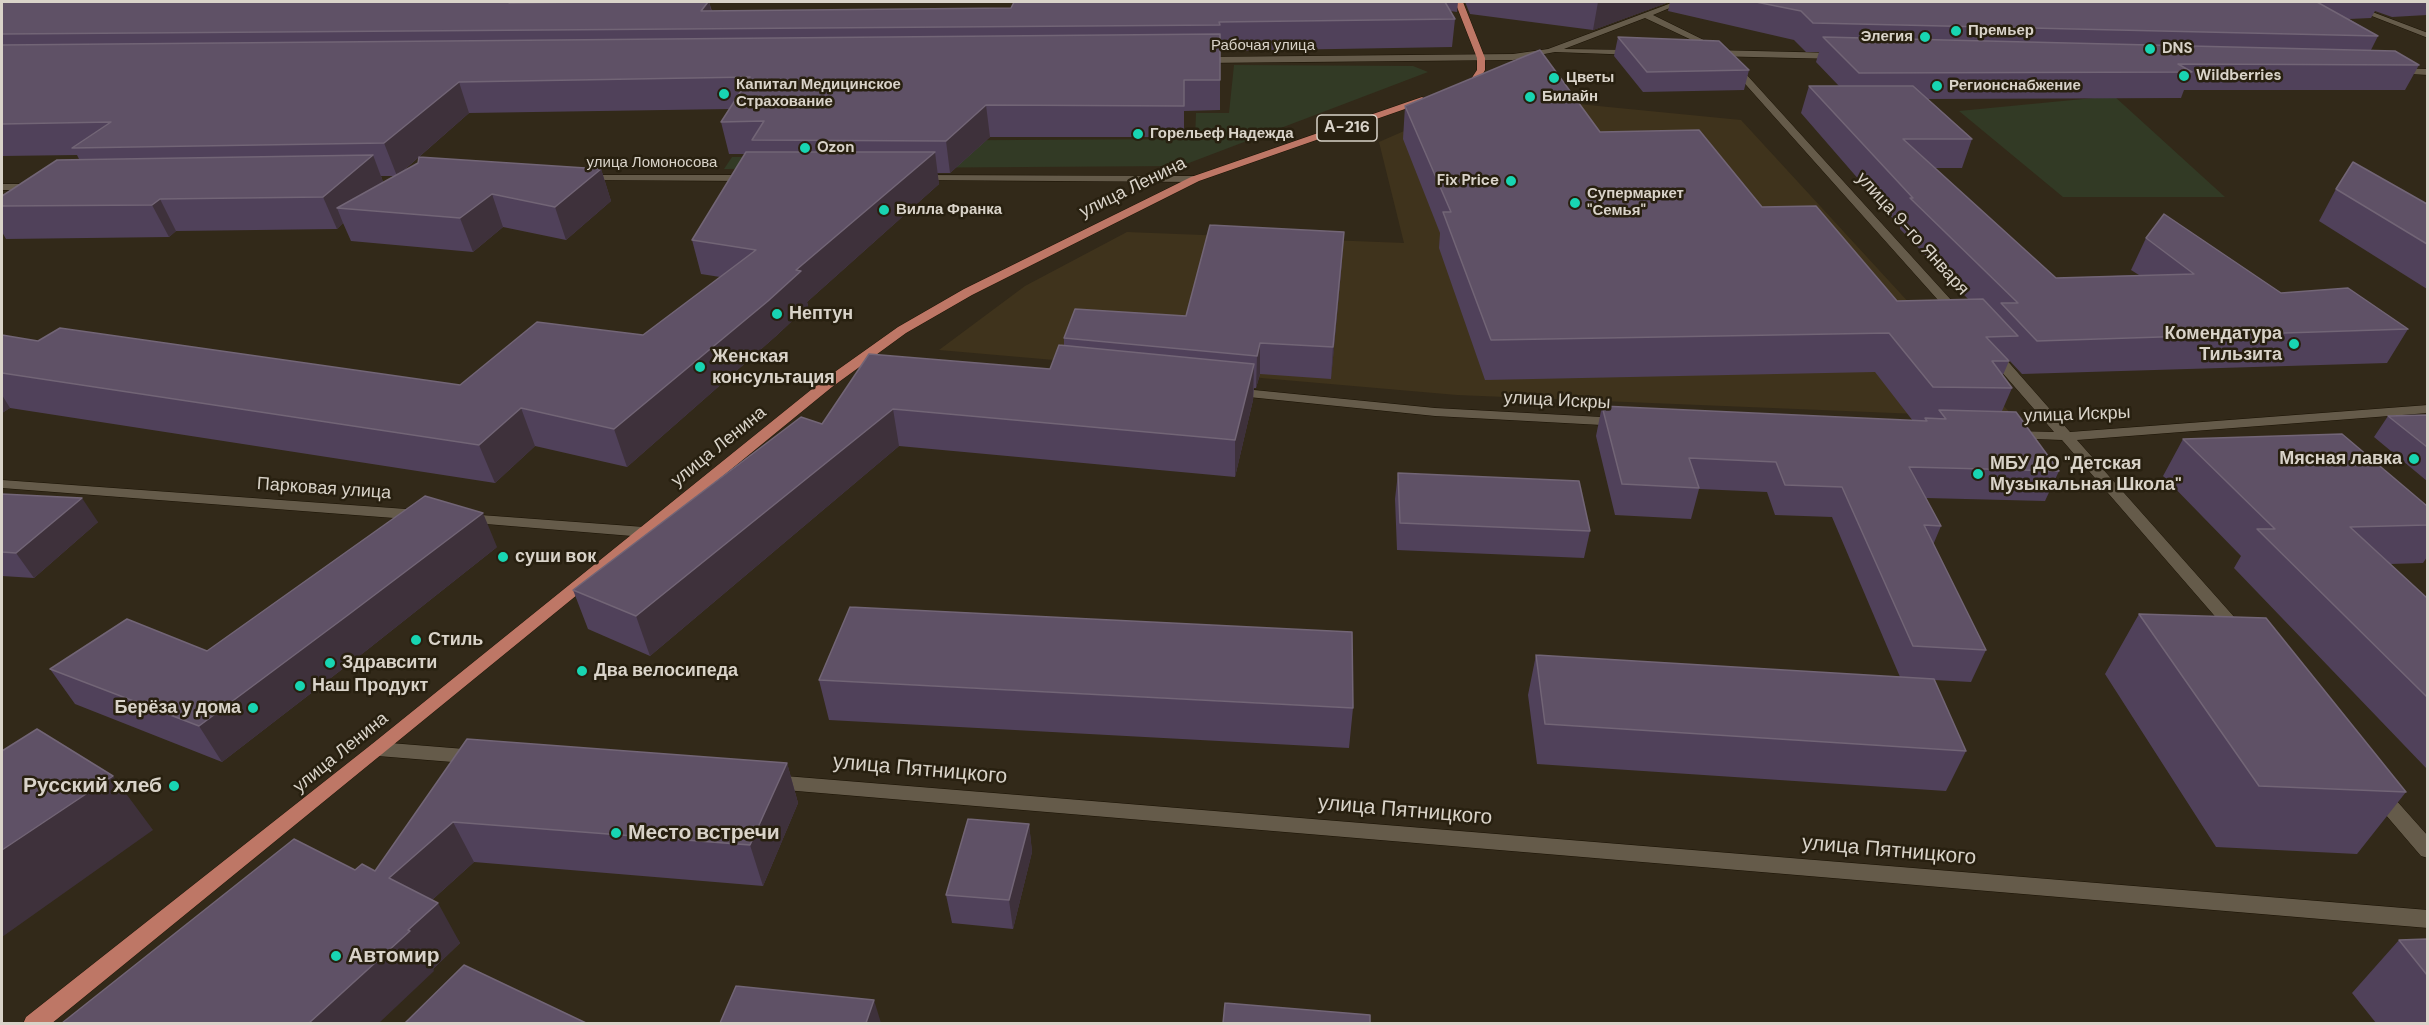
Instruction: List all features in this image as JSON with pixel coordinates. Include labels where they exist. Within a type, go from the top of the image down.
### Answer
[{"type":"main road","points":[[1454,89],[1475,81],[1481,70],[1481,58],[1459,2]]},
{"type":"main road","name":"улица Ленина","points":[[34,1023],[378,749],[827,384],[902,330],[968,292],[1195,179],[1432,97]]},
{"type":"street","points":[[1508,67],[1680,2]]},
{"type":"street","points":[[2340,2],[2427,36]]},
{"type":"street","points":[[1646,15],[1722,53]]},
{"type":"street","points":[[2398,24],[2427,25]]},
{"type":"street","points":[[1481,58],[1546,52],[1642,52]]},
{"type":"street","points":[[1700,53],[1852,56]]},
{"type":"street","name":"улица 9-го Января","points":[[1722,53],[1966,323]]},
{"type":"street","name":"Рабочая улица","points":[[1188,60],[1481,58]]},
{"type":"street","points":[[2381,71],[2427,72]]},
{"type":"street","points":[[1475,81],[1486,76]]},
{"type":"street","name":"улица Ломоносова","points":[[570,179],[763,178]]},
{"type":"street","points":[[906,178],[1195,179]]},
{"type":"street","points":[[2,187],[49,187]]},
{"type":"street","points":[[1982,340],[2248,643]]},
{"type":"street","points":[[867,356],[890,358]]},
{"type":"street","name":"улица Искры","points":[[1222,391],[1435,412],[1636,423]]},
{"type":"street","name":"улица Искры","points":[[1998,435],[2068,436],[2427,409]]},
{"type":"street","name":"Парковая улица","points":[[2,484],[430,516]]},
{"type":"street","points":[[454,518],[644,532]]},
{"type":"street","points":[[378,749],[495,759]]},
{"type":"street","name":"улица Пятницкого","points":[[753,780],[2427,918]]},
{"type":"street","points":[[2373,787],[2427,850]]},
{"type":"shaded area","points":[[1486,95],[1741,120],[2015,418],[1457,395],[939,350],[1025,286],[1127,232],[1404,243],[1379,142]]},
{"type":"green space","points":[[1234,65],[1413,66],[1428,72],[1181,166],[724,169],[732,157],[826,156],[836,141],[1195,139],[1196,113],[1229,113]]},
{"type":"green space","points":[[2114,96],[2225,197],[2063,197],[1959,111]]},
{"type":"building","points":[[2,2],[708,2],[701,11],[1011,8],[1014,2],[1445,2],[1455,19],[1219,22],[1220,25],[2,34]]},
{"type":"building","points":[[1756,2],[2317,2],[2378,36],[1813,23],[1801,11]]},
{"type":"building","points":[[1220,34],[1220,80],[1184,80],[1184,106],[986,105],[946,141],[752,140],[764,121],[721,122],[750,77],[459,82],[384,143],[72,148],[111,122],[2,124],[2,45]]},
{"type":"building","points":[[1618,37],[1719,41],[1749,70],[1647,72]]},
{"type":"building","points":[[1823,37],[2395,51],[2419,65],[2178,64],[2192,72],[1859,73]]},
{"type":"building","points":[[1540,50],[1600,132],[1699,130],[1762,207],[1816,206],[1897,301],[1983,299],[2018,336],[1986,337],[2009,361],[1992,361],[2012,388],[1933,387],[1889,333],[1491,340],[1443,212],[1451,212],[1405,106]]},
{"type":"building","points":[[1809,86],[1913,86],[1972,139],[1903,139],[2056,278],[2194,274],[2146,238],[2164,214],[2281,293],[2348,288],[2408,329],[2037,341],[2001,303],[2018,303],[1910,198],[1913,198]]},
{"type":"building","points":[[746,152],[935,152],[796,270],[801,271],[768,301],[614,429],[521,408],[479,445],[2,373],[2,335],[38,341],[60,328],[460,385],[537,322],[643,335],[756,250],[692,240]]},
{"type":"building","points":[[373,155],[323,197],[160,199],[152,205],[2,206],[2,196],[57,160]]},
{"type":"building","points":[[419,157],[601,169],[555,207],[492,194],[460,218],[337,208],[418,163]]},
{"type":"building","points":[[2353,162],[2427,204],[2427,244],[2336,189]]},
{"type":"building","points":[[1210,225],[1344,232],[1333,347],[1260,343],[1257,356],[1064,338],[1075,309],[1186,316]]},
{"type":"building","points":[[1059,345],[1254,364],[1235,440],[893,409],[636,616],[573,590],[801,417],[822,424],[869,354],[1050,369]]},
{"type":"building","points":[[1602,406],[1927,421],[1925,418],[1946,419],[1939,410],[2016,412],[2059,471],[1909,467],[1941,526],[1924,525],[1986,650],[1913,646],[1842,487],[1785,485],[1776,462],[1689,458],[1699,488],[1622,484]]},
{"type":"building","points":[[2427,415],[2427,447],[2388,416]]},
{"type":"building","points":[[2342,434],[2427,506],[2427,525],[2350,527],[2427,598],[2427,697],[2257,529],[2275,529],[2183,439]]},
{"type":"building","points":[[1398,473],[1579,481],[1590,531],[1400,523]]},
{"type":"building","points":[[2,494],[82,498],[16,553],[2,552]]},
{"type":"building","points":[[425,496],[483,513],[199,726],[50,669],[127,619],[207,651]]},
{"type":"building","points":[[850,607],[1352,632],[1353,708],[819,680]]},
{"type":"building","points":[[2139,614],[2266,618],[2406,792],[2259,786]]},
{"type":"building","points":[[1536,655],[1934,679],[1966,751],[1545,724]]},
{"type":"building","points":[[37,729],[113,776],[2,850],[2,751]]},
{"type":"building","points":[[467,739],[787,763],[750,845],[453,822],[389,878],[438,903],[309,1023],[62,1023],[294,839],[355,870],[362,864],[375,871]]},
{"type":"building","points":[[968,819],[1029,824],[1009,900],[946,895]]},
{"type":"building","points":[[2427,939],[2427,975],[2399,940]]},
{"type":"building","points":[[464,965],[586,1023],[405,1023]]},
{"type":"building","points":[[736,986],[874,1000],[866,1023],[720,1023]]},
{"type":"building","points":[[1225,1003],[1370,1015],[1370,1023],[1223,1023]]},
{"type":"place","name":"Премьер","points":[[1956,31]]},
{"type":"place","name":"Элегия","points":[[1925,37]]},
{"type":"place","name":"DNS","points":[[2150,49]]},
{"type":"place","name":"Wildberries","points":[[2184,76]]},
{"type":"place","name":"Цветы","points":[[1554,78]]},
{"type":"place","name":"Регионснабжение","points":[[1937,86]]},
{"type":"place","name":"Капитал Медицинское Страхование","points":[[724,94]]},
{"type":"place","name":"Билайн","points":[[1530,97]]},
{"type":"place","name":"Горельеф Надежда","points":[[1138,134]]},
{"type":"place","name":"Ozon","points":[[805,148]]},
{"type":"place","name":"Fix Price","points":[[1511,181]]},
{"type":"place","name":"Супермаркет \"Семья\"","points":[[1575,203]]},
{"type":"place","name":"Вилла Франка","points":[[884,210]]},
{"type":"place","name":"Нептун","points":[[777,314]]},
{"type":"place","name":"Комендатура Тильзита","points":[[2294,344]]},
{"type":"place","name":"Женская консультация","points":[[700,367]]},
{"type":"place","name":"Мясная лавка","points":[[2414,459]]},
{"type":"place","name":"МБУ ДО \"Детская Музыкальная Школа\"","points":[[1978,474]]},
{"type":"place","name":"суши вок","points":[[503,557]]},
{"type":"place","name":"Стиль","points":[[416,640]]},
{"type":"place","name":"Здравсити","points":[[330,663]]},
{"type":"place","name":"Два велосипеда","points":[[582,671]]},
{"type":"place","name":"Наш Продукт","points":[[300,686]]},
{"type":"place","name":"Берёза у дома","points":[[253,708]]},
{"type":"place","name":"Русский хлеб","points":[[174,786]]},
{"type":"place","name":"Место встречи","points":[[616,833]]},
{"type":"place","name":"Автомир","points":[[336,956]]}]
